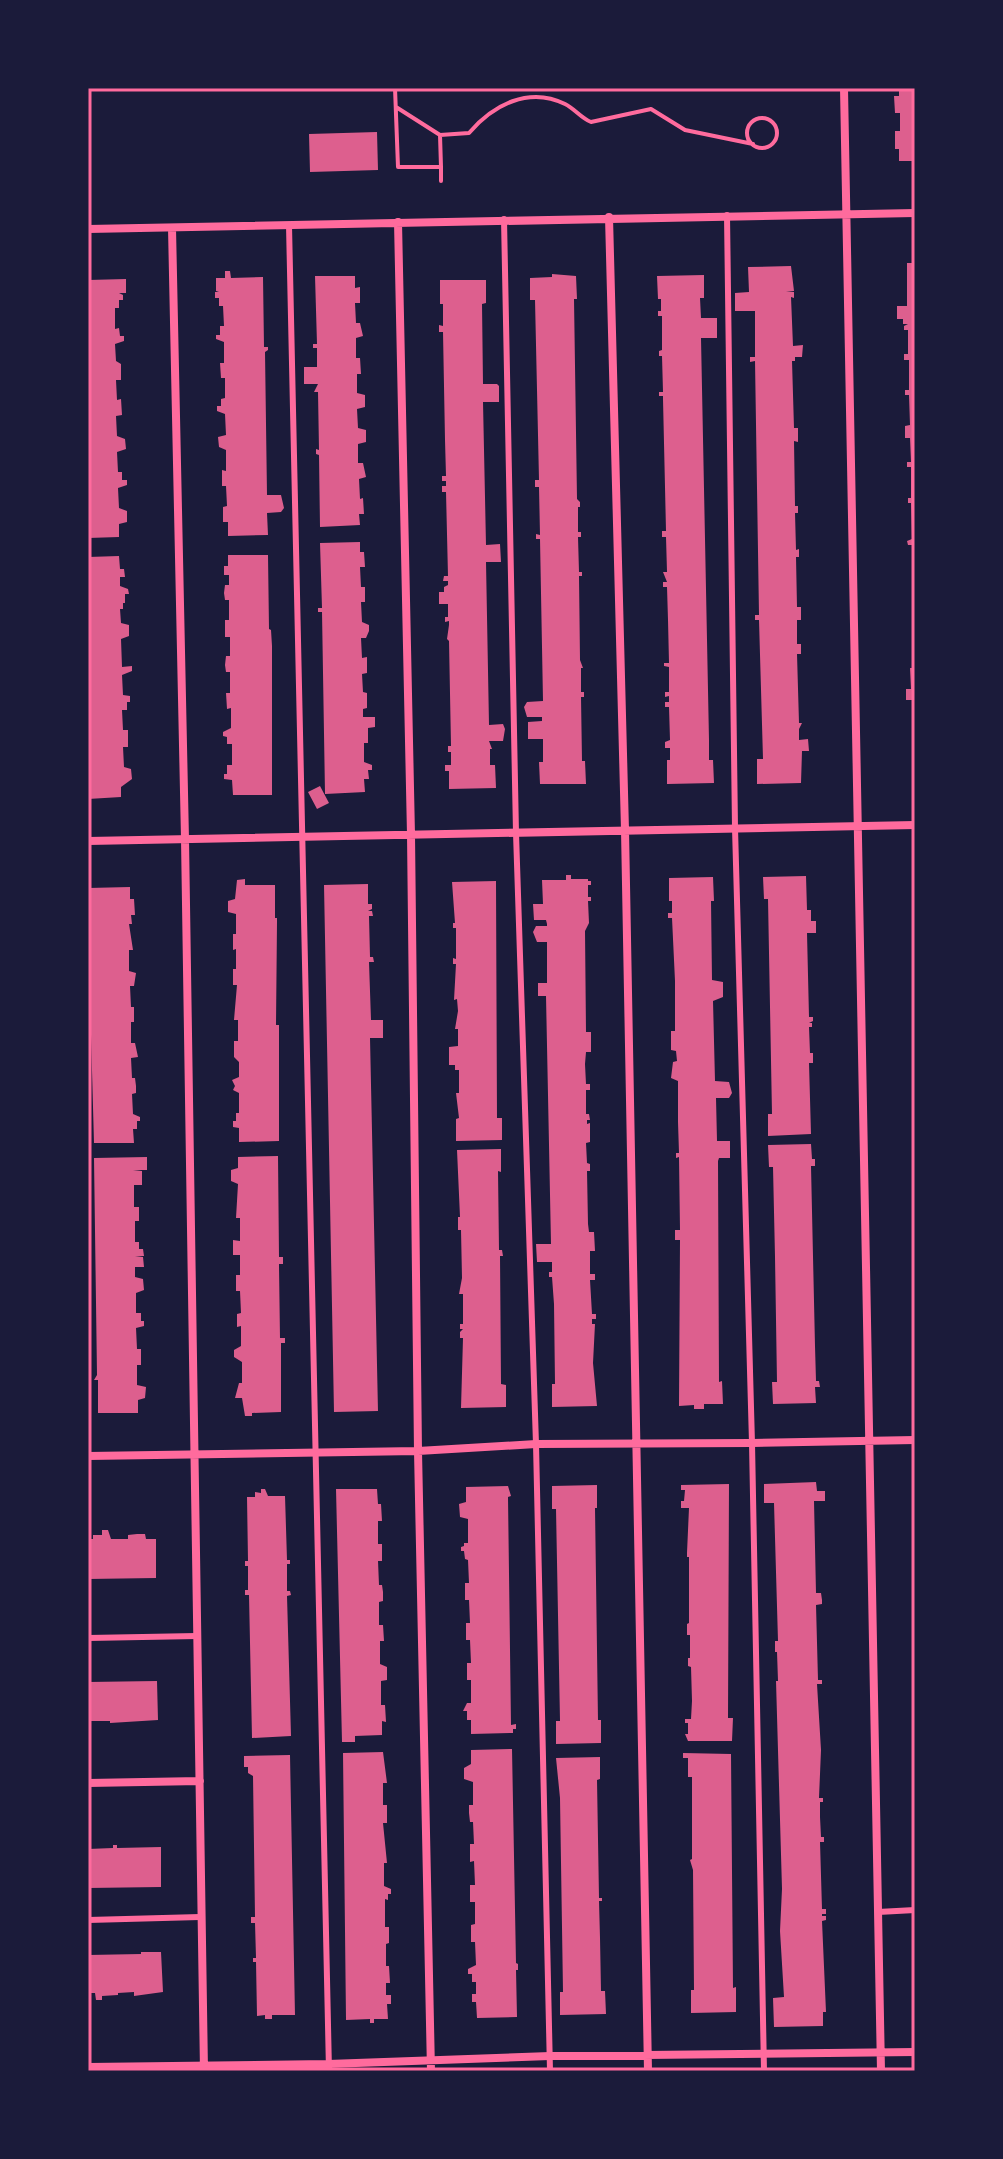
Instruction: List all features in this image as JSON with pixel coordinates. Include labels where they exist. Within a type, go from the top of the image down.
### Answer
[{"type":"street","points":[[844,88],[881,2071]]},
{"type":"street","points":[[88,229],[915,213]]},
{"type":"street","points":[[609,217],[625,830],[648,2071]]},
{"type":"street","points":[[398,222],[431,2071]]},
{"type":"street","points":[[172,228],[204,2068]]},
{"type":"street","points":[[88,841],[915,825]]},
{"type":"street","points":[[88,1456],[315,1450],[418,1451],[536,1444],[915,1440]]},
{"type":"street","points":[[88,1783],[200,1781]]},
{"type":"street","points":[[88,2067],[328,2068],[431,2059],[915,2052]]},
{"type":"lane","points":[[727,215],[735,828],[752,1443],[764,2071]]},
{"type":"lane","points":[[504,219],[516,833],[536,1444],[550,2071]]},
{"type":"lane","points":[[289,225],[328,2068]]},
{"type":"lane","points":[[88,1638],[197,1636]]},
{"type":"lane","points":[[878,1912],[915,1910]]},
{"type":"lane","points":[[88,1920],[200,1917]]},
{"type":"path","points":[[395,88],[398,167],[441,167]]},
{"type":"path","points":[[396,107],[440,135],[469,133],[482,118],[502,105],[537,96],[564,104],[591,122],[651,109],[685,130],[762,148],[775,141],[778,132],[770,119],[761,117],[749,125],[747,135],[753,144]]},
{"type":"path","points":[[440,135],[441,181]]},
{"type":"building","points":[[899,88],[915,88],[915,161],[899,161],[899,149],[895,149],[895,131],[900,131],[900,113],[895,113],[894,96],[899,96]]},
{"type":"building","points":[[377,132],[378,170],[310,172],[309,134]]},
{"type":"building","points":[[907,263],[915,263],[915,566],[912,566],[912,545],[908,545],[907,541],[912,539],[911,503],[908,503],[908,498],[911,498],[911,467],[907,467],[907,462],[911,462],[910,438],[905,438],[905,426],[910,425],[909,395],[905,395],[905,390],[909,390],[909,360],[904,360],[904,354],[908,354],[908,330],[904,330],[904,326],[908,324],[903,324],[903,319],[897,319],[897,306],[907,306]]},
{"type":"building","points":[[791,266],[794,291],[786,291],[794,292],[794,298],[791,297],[793,346],[803,345],[802,357],[795,357],[792,361],[794,428],[798,428],[798,442],[794,441],[795,506],[798,506],[798,513],[795,513],[796,550],[799,549],[799,557],[796,557],[797,607],[801,607],[801,620],[797,620],[797,644],[801,644],[801,654],[797,654],[799,723],[802,723],[799,740],[808,739],[809,751],[802,751],[801,783],[757,784],[757,759],[763,759],[759,620],[755,620],[755,615],[759,615],[755,361],[750,362],[750,357],[755,357],[755,311],[735,311],[735,293],[749,292],[748,267]]},
{"type":"building","points":[[225,271],[230,271],[231,278],[263,277],[264,347],[268,347],[265,352],[267,495],[281,495],[284,508],[281,512],[267,513],[268,535],[228,536],[228,522],[223,522],[223,507],[227,506],[226,486],[222,486],[226,450],[219,447],[218,437],[226,435],[225,414],[217,411],[217,406],[221,406],[221,399],[225,398],[225,378],[221,378],[220,363],[224,363],[224,342],[216,339],[216,335],[220,335],[220,326],[224,326],[223,306],[219,306],[215,292],[219,292],[216,291],[216,278],[225,278]]},
{"type":"building","points":[[552,274],[576,276],[577,499],[580,502],[578,532],[581,532],[581,537],[578,537],[579,572],[582,572],[579,576],[580,660],[583,668],[581,692],[584,692],[584,697],[581,697],[582,761],[585,761],[586,784],[540,784],[539,762],[543,762],[543,739],[528,739],[528,722],[542,721],[542,717],[527,717],[524,707],[527,702],[543,701],[540,539],[536,539],[536,534],[540,535],[539,487],[535,487],[535,480],[539,480],[535,300],[530,300],[530,278],[552,277]]},
{"type":"building","points":[[704,275],[701,318],[717,318],[717,338],[701,338],[709,760],[713,760],[714,783],[667,784],[670,748],[665,748],[665,742],[670,740],[669,707],[665,707],[669,696],[665,697],[665,692],[669,692],[669,667],[664,663],[669,663],[667,587],[663,587],[663,582],[667,582],[663,572],[667,572],[666,537],[662,537],[662,531],[666,531],[663,396],[659,396],[659,392],[663,392],[662,356],[659,356],[662,350],[662,316],[658,316],[661,299],[658,299],[657,276]]},
{"type":"building","points":[[315,276],[355,276],[355,288],[360,287],[360,303],[355,303],[356,323],[360,323],[363,336],[356,338],[356,358],[360,358],[361,374],[357,374],[357,393],[365,395],[365,407],[357,409],[358,428],[366,430],[366,442],[358,444],[358,463],[363,463],[366,477],[359,479],[364,514],[359,514],[360,525],[320,527],[319,455],[316,454],[316,449],[319,450],[318,392],[314,392],[318,384],[304,384],[304,367],[317,367],[317,348],[313,348],[313,344],[317,344]]},
{"type":"building","points":[[126,279],[126,293],[119,293],[123,295],[123,300],[119,300],[119,308],[115,308],[115,329],[119,328],[124,341],[115,344],[116,361],[121,364],[121,380],[116,380],[122,415],[116,416],[117,436],[125,439],[126,449],[117,452],[118,472],[122,472],[122,480],[127,480],[127,485],[118,488],[119,508],[127,511],[127,522],[119,524],[119,537],[88,538],[88,280]]},
{"type":"building","points":[[440,280],[486,280],[486,303],[482,304],[483,384],[499,386],[499,402],[483,402],[486,545],[500,544],[501,562],[486,562],[489,725],[503,724],[505,729],[503,741],[489,741],[492,749],[490,765],[495,765],[496,788],[449,789],[449,771],[445,771],[445,765],[451,765],[448,746],[451,746],[449,621],[445,622],[448,604],[439,604],[439,592],[444,592],[444,587],[448,585],[448,581],[443,581],[444,576],[448,576],[446,492],[442,492],[446,481],[442,481],[442,476],[446,476],[443,332],[439,332],[439,325],[443,326]]},
{"type":"building","points":[[360,542],[365,567],[360,567],[361,587],[365,587],[365,602],[361,602],[362,622],[369,625],[366,638],[361,638],[362,658],[367,657],[367,673],[362,674],[363,692],[367,693],[367,708],[363,709],[363,717],[375,717],[375,727],[368,728],[368,743],[364,743],[364,762],[372,765],[372,770],[368,770],[369,779],[364,779],[365,792],[325,794],[322,612],[318,612],[318,608],[322,608],[320,543]]},
{"type":"building","points":[[228,555],[268,555],[272,646],[272,795],[233,795],[232,780],[224,779],[227,765],[232,765],[232,744],[227,744],[227,737],[223,736],[223,732],[231,728],[231,708],[227,709],[226,693],[230,693],[230,672],[226,672],[225,665],[226,656],[230,656],[230,637],[225,637],[229,600],[225,600],[224,593],[225,585],[229,585],[229,575],[224,575]]},
{"type":"building","points":[[119,556],[120,569],[124,569],[125,577],[120,577],[120,586],[128,589],[129,594],[125,594],[123,609],[120,609],[121,623],[129,625],[129,636],[121,639],[122,667],[132,666],[132,671],[122,675],[123,695],[130,696],[130,702],[127,702],[127,710],[122,710],[123,730],[128,730],[128,747],[123,747],[124,767],[131,769],[132,779],[121,787],[121,797],[88,799],[88,557]]},
{"type":"building","points":[[910,668],[915,668],[915,700],[906,700],[906,689],[911,689]]},
{"type":"building","points":[[320,786],[329,803],[317,809],[308,792]]},
{"type":"building","points":[[566,875],[571,875],[571,879],[591,881],[588,885],[588,897],[591,897],[588,901],[589,923],[585,931],[586,1032],[591,1032],[591,1052],[586,1052],[585,1064],[586,1084],[590,1084],[590,1090],[586,1090],[586,1114],[589,1114],[590,1120],[587,1124],[590,1123],[590,1142],[586,1143],[587,1163],[590,1164],[590,1171],[587,1171],[588,1224],[589,1232],[594,1232],[595,1251],[590,1251],[590,1274],[595,1274],[595,1280],[590,1280],[592,1314],[596,1314],[592,1324],[595,1324],[593,1363],[597,1406],[552,1407],[552,1384],[555,1384],[554,1304],[549,1272],[552,1272],[552,1262],[537,1262],[536,1244],[551,1244],[546,996],[538,996],[538,983],[547,983],[547,942],[537,942],[533,932],[536,926],[547,924],[546,920],[534,920],[533,904],[543,904],[542,880],[566,880]]},
{"type":"building","points":[[806,876],[807,910],[811,910],[811,921],[816,921],[816,933],[807,933],[809,1017],[813,1017],[809,1023],[812,1023],[809,1027],[810,1053],[813,1053],[813,1063],[809,1063],[811,1134],[768,1136],[768,1114],[772,1114],[768,899],[764,899],[763,877]]},
{"type":"building","points":[[713,877],[712,980],[723,982],[723,997],[713,1001],[715,1081],[729,1082],[732,1093],[729,1098],[716,1098],[717,1141],[730,1141],[730,1158],[719,1158],[718,1161],[719,1382],[722,1381],[723,1404],[704,1404],[704,1409],[694,1409],[694,1405],[679,1406],[680,1240],[675,1240],[675,1230],[680,1230],[679,1157],[676,1158],[676,1153],[679,1153],[678,1081],[671,1078],[673,1062],[677,1061],[676,1051],[671,1050],[671,1031],[675,1031],[675,981],[672,918],[668,918],[668,913],[672,913],[669,878]]},
{"type":"building","points":[[245,879],[245,885],[275,885],[279,1141],[239,1142],[239,1128],[233,1127],[236,1113],[239,1113],[239,1093],[233,1090],[232,1080],[239,1077],[239,1062],[234,1057],[234,1041],[238,1041],[238,1020],[234,1020],[237,985],[233,985],[236,914],[228,912],[228,901],[235,899],[237,880]]},
{"type":"building","points":[[496,881],[497,1118],[502,1118],[502,1140],[456,1141],[459,1070],[455,1070],[455,1065],[449,1065],[449,1047],[458,1046],[452,882]]},
{"type":"building","points":[[368,884],[368,904],[372,904],[372,909],[368,911],[372,911],[373,916],[369,916],[370,957],[374,962],[369,962],[371,1020],[383,1020],[383,1038],[370,1038],[378,1411],[334,1412],[324,885]]},
{"type":"building","points":[[130,887],[135,915],[131,915],[132,924],[129,924],[133,950],[129,950],[129,971],[136,973],[134,986],[130,986],[131,1007],[134,1007],[131,1043],[135,1043],[138,1057],[131,1058],[132,1078],[135,1078],[136,1086],[136,1093],[132,1094],[133,1114],[140,1117],[140,1121],[137,1121],[137,1129],[133,1129],[134,1143],[94,1143],[88,925],[88,908],[91,906],[88,906],[88,888]]},
{"type":"building","points":[[811,1144],[812,1159],[815,1159],[815,1166],[811,1166],[816,1381],[819,1381],[820,1387],[815,1387],[816,1403],[773,1404],[772,1382],[777,1382],[775,1257],[773,1167],[769,1167],[768,1145]]},
{"type":"building","points":[[501,1149],[501,1172],[498,1171],[499,1250],[502,1250],[503,1256],[500,1256],[501,1384],[506,1385],[506,1407],[461,1408],[463,1338],[460,1338],[460,1332],[463,1329],[460,1329],[460,1324],[463,1324],[463,1294],[459,1294],[462,1278],[457,1150]]},
{"type":"building","points":[[278,1156],[279,1257],[283,1257],[283,1264],[279,1264],[280,1338],[285,1338],[285,1343],[281,1343],[281,1412],[245,1416],[242,1398],[235,1398],[239,1383],[242,1383],[242,1362],[234,1357],[234,1350],[241,1346],[241,1326],[237,1327],[237,1314],[241,1313],[240,1291],[236,1291],[240,1255],[233,1255],[233,1240],[240,1241],[240,1218],[236,1218],[238,1184],[231,1181],[231,1170],[238,1168],[238,1157]]},
{"type":"building","points":[[147,1157],[147,1170],[133,1170],[142,1171],[142,1185],[134,1185],[134,1207],[139,1207],[135,1242],[139,1242],[144,1256],[135,1256],[143,1257],[144,1267],[135,1267],[135,1277],[143,1279],[144,1290],[136,1293],[136,1313],[141,1313],[141,1321],[144,1321],[144,1326],[136,1328],[137,1349],[141,1349],[137,1385],[146,1387],[145,1398],[138,1400],[138,1413],[98,1413],[98,1380],[94,1380],[97,1375],[94,1158]]},
{"type":"building","points":[[816,1482],[817,1491],[825,1491],[825,1501],[814,1501],[816,1593],[821,1593],[822,1600],[822,1604],[816,1605],[818,1680],[822,1680],[822,1684],[817,1684],[821,1750],[819,1798],[823,1798],[820,1817],[824,1842],[820,1842],[822,1909],[826,1909],[826,1914],[822,1916],[826,1916],[826,1920],[822,1921],[826,2012],[823,2012],[823,2026],[774,2027],[773,1998],[784,1997],[775,1652],[775,1641],[778,1641],[774,1503],[764,1503],[764,1484]]},
{"type":"building","points":[[729,1484],[728,1718],[733,1718],[732,1741],[688,1741],[685,1734],[688,1734],[688,1723],[685,1719],[691,1719],[692,1701],[691,1667],[688,1666],[690,1635],[687,1635],[689,1508],[681,1508],[685,1490],[681,1490],[681,1485]]},
{"type":"building","points":[[597,1485],[598,1720],[601,1720],[601,1743],[556,1744],[556,1721],[560,1721],[556,1509],[552,1509],[552,1486]]},
{"type":"building","points":[[508,1486],[511,1496],[508,1497],[511,1725],[516,1724],[516,1729],[513,1733],[471,1734],[471,1720],[467,1720],[467,1711],[463,1711],[467,1703],[471,1703],[471,1680],[467,1680],[467,1663],[471,1663],[470,1640],[466,1640],[466,1623],[470,1623],[469,1600],[465,1600],[465,1583],[469,1583],[468,1560],[461,1551],[464,1543],[468,1543],[468,1519],[460,1517],[459,1504],[466,1502],[466,1487]]},
{"type":"building","points":[[261,1489],[265,1489],[268,1496],[285,1496],[287,1560],[290,1560],[287,1564],[287,1591],[291,1595],[287,1596],[291,1736],[252,1738],[249,1595],[245,1595],[245,1590],[248,1590],[248,1566],[245,1566],[245,1561],[248,1561],[247,1497],[255,1497],[255,1492],[261,1493]]},
{"type":"building","points":[[336,1489],[377,1489],[378,1504],[381,1504],[378,1544],[382,1544],[382,1561],[378,1561],[383,1601],[379,1602],[379,1625],[383,1625],[384,1641],[380,1641],[380,1664],[387,1667],[387,1680],[381,1681],[381,1705],[385,1705],[386,1722],[382,1721],[382,1735],[355,1736],[355,1742],[342,1742]]},
{"type":"building","points":[[102,1530],[108,1530],[111,1539],[128,1539],[128,1535],[145,1534],[146,1539],[156,1539],[156,1578],[88,1579],[88,1539],[93,1539],[93,1535],[102,1535]]},
{"type":"building","points":[[157,1681],[158,1720],[88,1721],[88,1682]]},
{"type":"building","points":[[512,1749],[517,2017],[477,2018],[476,2002],[472,2002],[476,1982],[472,1982],[472,1974],[468,1974],[468,1969],[476,1965],[475,1942],[471,1942],[475,1902],[470,1902],[470,1885],[475,1885],[474,1861],[470,1862],[470,1844],[474,1844],[473,1822],[470,1822],[469,1813],[469,1805],[473,1805],[473,1782],[464,1779],[464,1768],[471,1764],[471,1750]]},
{"type":"building","points":[[383,1752],[387,1783],[383,1783],[383,1805],[387,1805],[387,1823],[383,1823],[387,1863],[384,1863],[384,1886],[391,1889],[388,1900],[385,1899],[385,1927],[389,1927],[386,1966],[389,1966],[390,1983],[386,1983],[386,1995],[391,1995],[391,2004],[387,2004],[388,2019],[374,2019],[374,2023],[370,2023],[370,2019],[346,2020],[343,1753]]},
{"type":"building","points":[[683,1753],[731,1754],[733,1988],[736,1987],[736,2012],[691,2013],[691,1990],[694,1990],[693,1870],[690,1860],[692,1777],[688,1777],[688,1758],[683,1758]]},
{"type":"building","points":[[290,1755],[295,2015],[272,2015],[272,2019],[265,2019],[265,2015],[257,2016],[256,1962],[253,1962],[256,1958],[255,1923],[251,1923],[251,1917],[255,1917],[253,1776],[248,1773],[248,1767],[244,1767],[244,1756]]},
{"type":"building","points":[[600,1757],[600,1779],[597,1780],[599,1898],[602,1898],[599,1901],[601,1991],[605,1991],[606,2014],[560,2015],[560,1992],[563,1992],[560,1798],[556,1758]]},
{"type":"building","points":[[113,1845],[117,1848],[161,1847],[161,1887],[88,1888],[88,1849],[113,1848]]},
{"type":"building","points":[[161,1952],[163,1992],[134,1996],[134,1992],[118,1993],[102,1996],[102,2000],[96,2000],[95,1993],[88,1993],[88,1955]]}]
